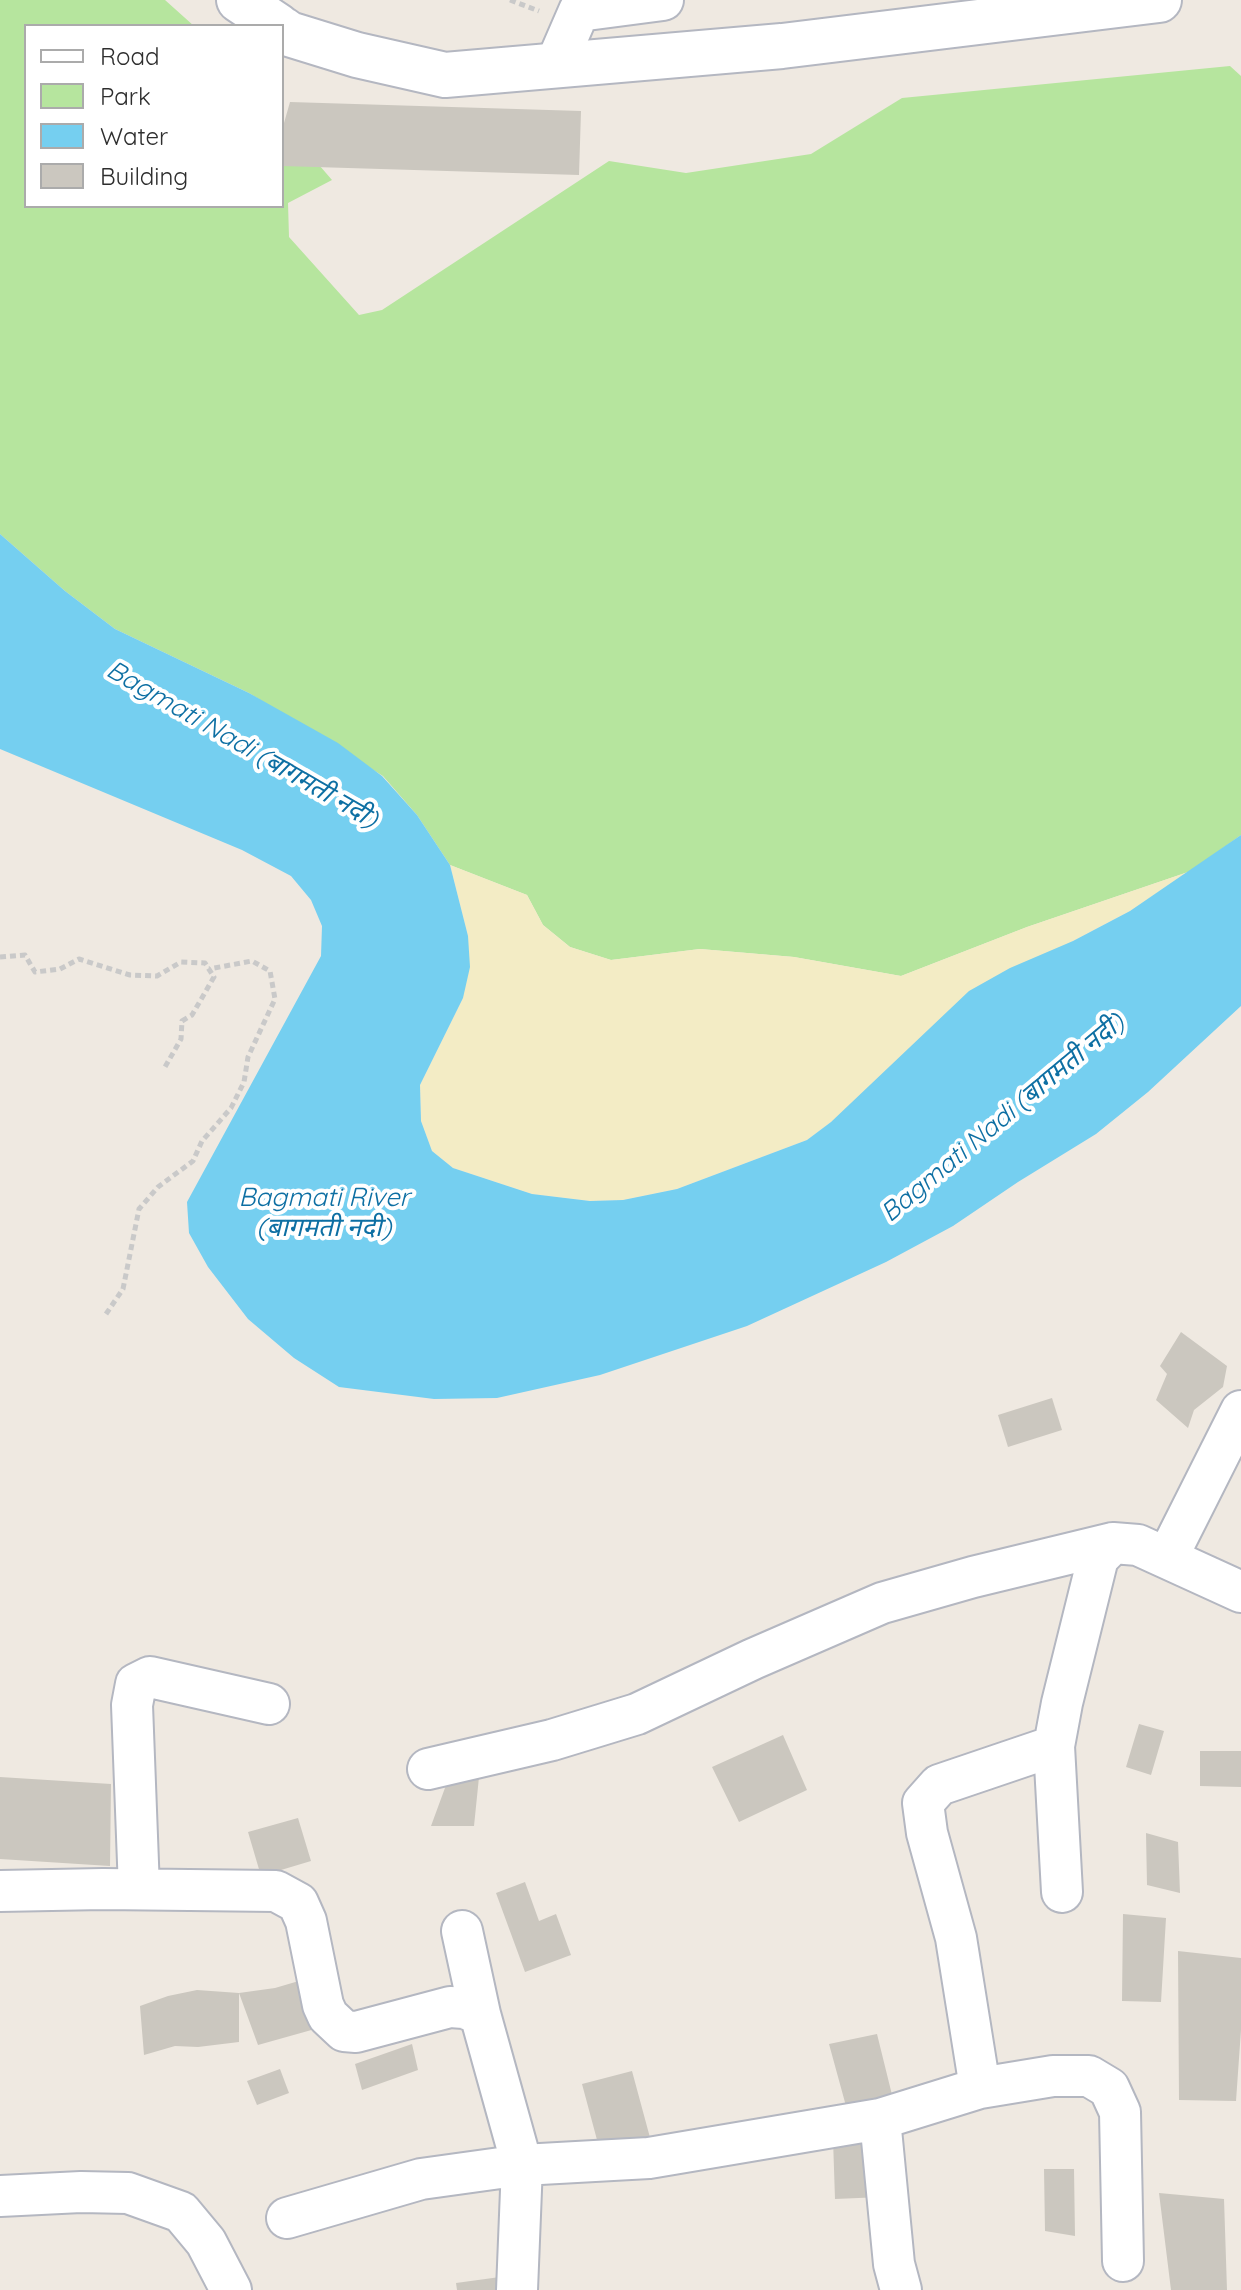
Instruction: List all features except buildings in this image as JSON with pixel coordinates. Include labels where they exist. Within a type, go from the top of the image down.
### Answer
[{"type":"main road","points":[[239,0],[274,24]]},
{"type":"main road","points":[[284,31],[357,55],[445,75],[782,46],[1159,0]]},
{"type":"street","points":[[556,64],[579,11],[663,0]]},
{"type":"street","points":[[1167,1558],[1241,1411]]},
{"type":"street","points":[[1062,1892],[1054,1746],[1098,1558],[1113,1543]]},
{"type":"street","points":[[428,1769],[552,1740],[637,1714],[882,1603],[1113,1543],[1138,1545],[1241,1592]]},
{"type":"street","points":[[139,1889],[132,1705],[136,1684],[150,1677],[269,1704]]},
{"type":"street","points":[[980,2088],[956,1938],[927,1833],[923,1803],[939,1785],[1054,1746]]},
{"type":"street","points":[[0,1891],[276,1891],[298,1903],[306,1921],[323,2005],[328,2016],[344,2031],[356,2032],[450,2007],[480,2014]]},
{"type":"street","points":[[462,1931],[480,2014],[522,2165],[517,2290]]},
{"type":"street","points":[[287,2218],[421,2179],[522,2165],[649,2158],[880,2119],[980,2088],[1053,2076],[1089,2076],[1109,2088],[1120,2112],[1123,2261]]},
{"type":"street","points":[[880,2119],[894,2264],[901,2290]]},
{"type":"street","points":[[0,2196],[128,2193],[181,2212],[206,2242],[231,2290]]},
{"type":"path","points":[[0,957],[25,955],[35,972],[60,969],[79,959],[130,975],[157,976],[181,962],[205,963],[214,977],[192,1015],[182,1021],[181,1039],[165,1067]]},
{"type":"path","points":[[106,1314],[123,1289],[139,1209],[158,1187],[193,1161],[202,1141],[231,1108],[244,1082],[248,1057],[275,999],[270,971],[252,961],[209,969]]},
{"type":"green space","points":[[0,0],[165,0],[192,24],[24,24],[24,208],[284,208],[284,124],[332,180],[288,203],[289,237],[359,315],[382,310],[609,161],[686,173],[811,154],[902,98],[1230,66],[1241,76],[1241,835],[1191,871],[1027,927],[901,976],[794,957],[700,949],[611,960],[570,947],[543,925],[527,895],[450,865],[417,815],[383,776],[249,693],[115,629],[65,591],[0,534]]},
{"type":"sand","points":[[450,865],[527,895],[543,925],[570,947],[611,960],[700,949],[794,957],[901,976],[1027,927],[1191,871],[1130,911],[1073,941],[807,1140],[677,1189],[623,1200],[590,1201],[532,1194],[453,1168],[432,1151],[421,1121],[420,1085],[463,998],[468,936]]},
{"type":"water","name":"Bagmati River (बागमती नदी)","points":[[0,534],[65,591],[115,629],[249,693],[338,743],[382,776],[417,815],[450,865],[468,936],[470,967],[463,998],[420,1085],[421,1121],[432,1151],[453,1168],[532,1194],[590,1201],[623,1200],[677,1189],[807,1140],[831,1122],[969,991],[1130,911],[1241,835],[1241,1006],[1148,1092],[1096,1134],[953,1226],[886,1262],[747,1326],[600,1375],[497,1398],[434,1399],[339,1387],[294,1358],[248,1319],[208,1267],[189,1233],[187,1202],[321,956],[322,926],[311,900],[291,876],[242,850],[0,749]]},
{"type":"water label","name":"Bagmati Nadi (बागमती नदी)","points":[[242,745]]},
{"type":"water label","name":"Bagmati Nadi (बागमती नदी)","points":[[1003,1118]]}]
